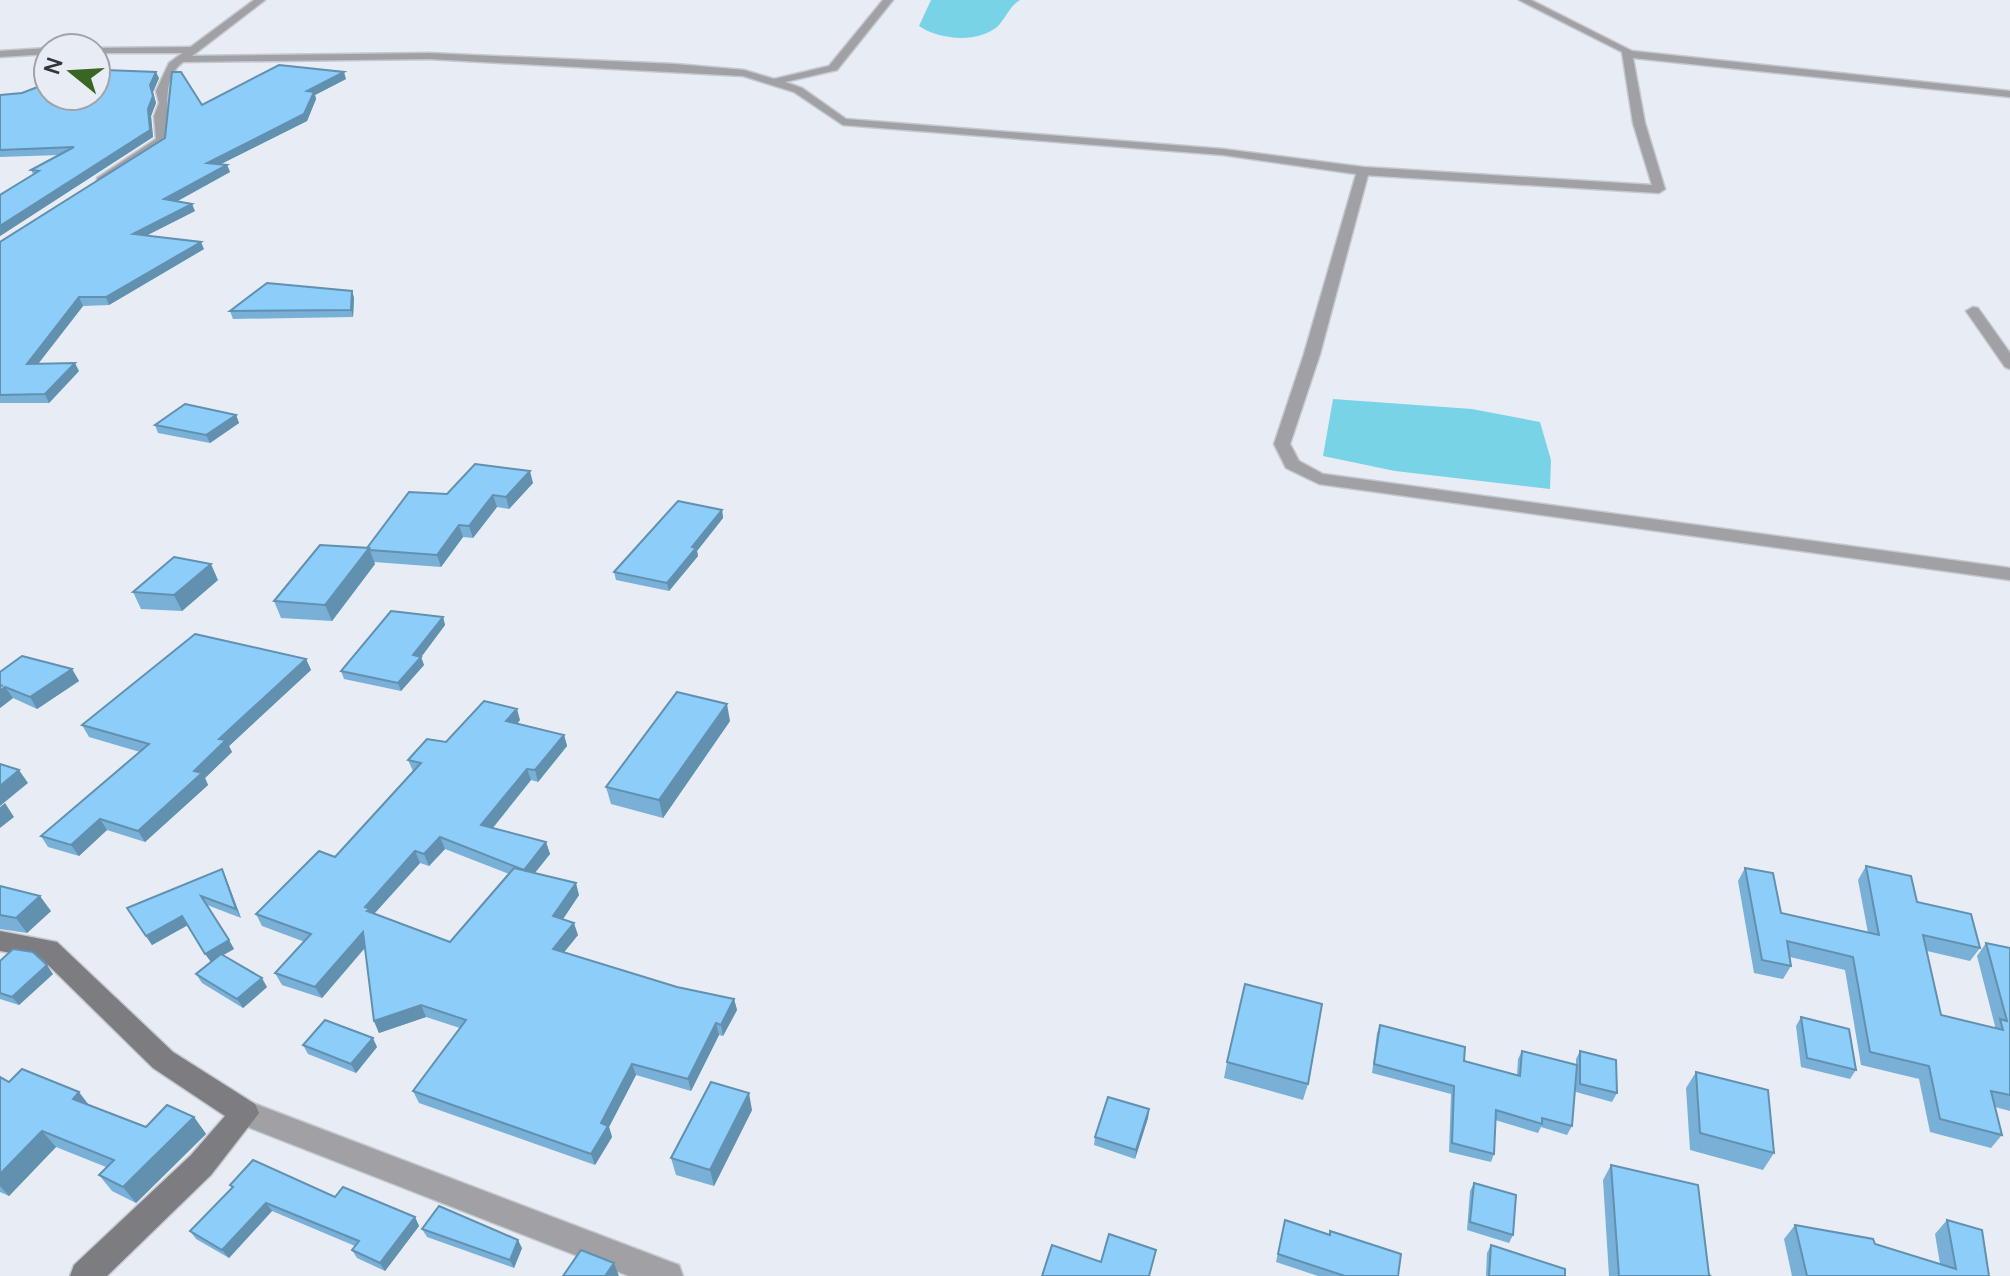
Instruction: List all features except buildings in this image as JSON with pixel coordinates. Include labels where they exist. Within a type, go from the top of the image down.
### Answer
[{"type":"main road","points":[[0,941],[48,949],[163,1060],[245,1113],[201,1165],[85,1276]]},
{"type":"street","points":[[92,186],[162,140],[160,116],[164,103],[161,91],[173,65],[260,0]]},
{"type":"street","points":[[772,82],[833,68],[888,0]]},
{"type":"street","points":[[181,59],[428,56],[744,73],[798,90],[843,122],[1223,152],[1363,171],[1659,189],[1639,123],[1627,50],[1524,0]]},
{"type":"street","points":[[112,50],[193,50]]},
{"type":"street","points":[[0,54],[32,52]]},
{"type":"street","points":[[1628,54],[2010,94]]},
{"type":"street","points":[[1363,171],[1312,354],[1282,444],[1292,464],[1319,479],[2010,574]]},
{"type":"street","points":[[1973,311],[2010,364]]},
{"type":"street","points":[[245,1113],[668,1276]]},
{"type":"water","points":[[931,0],[1020,0],[991,31],[959,38],[927,31],[919,26]]},
{"type":"water","points":[[1333,399],[1472,409],[1540,422],[1551,460],[1550,489],[1395,471],[1323,456]]}]
